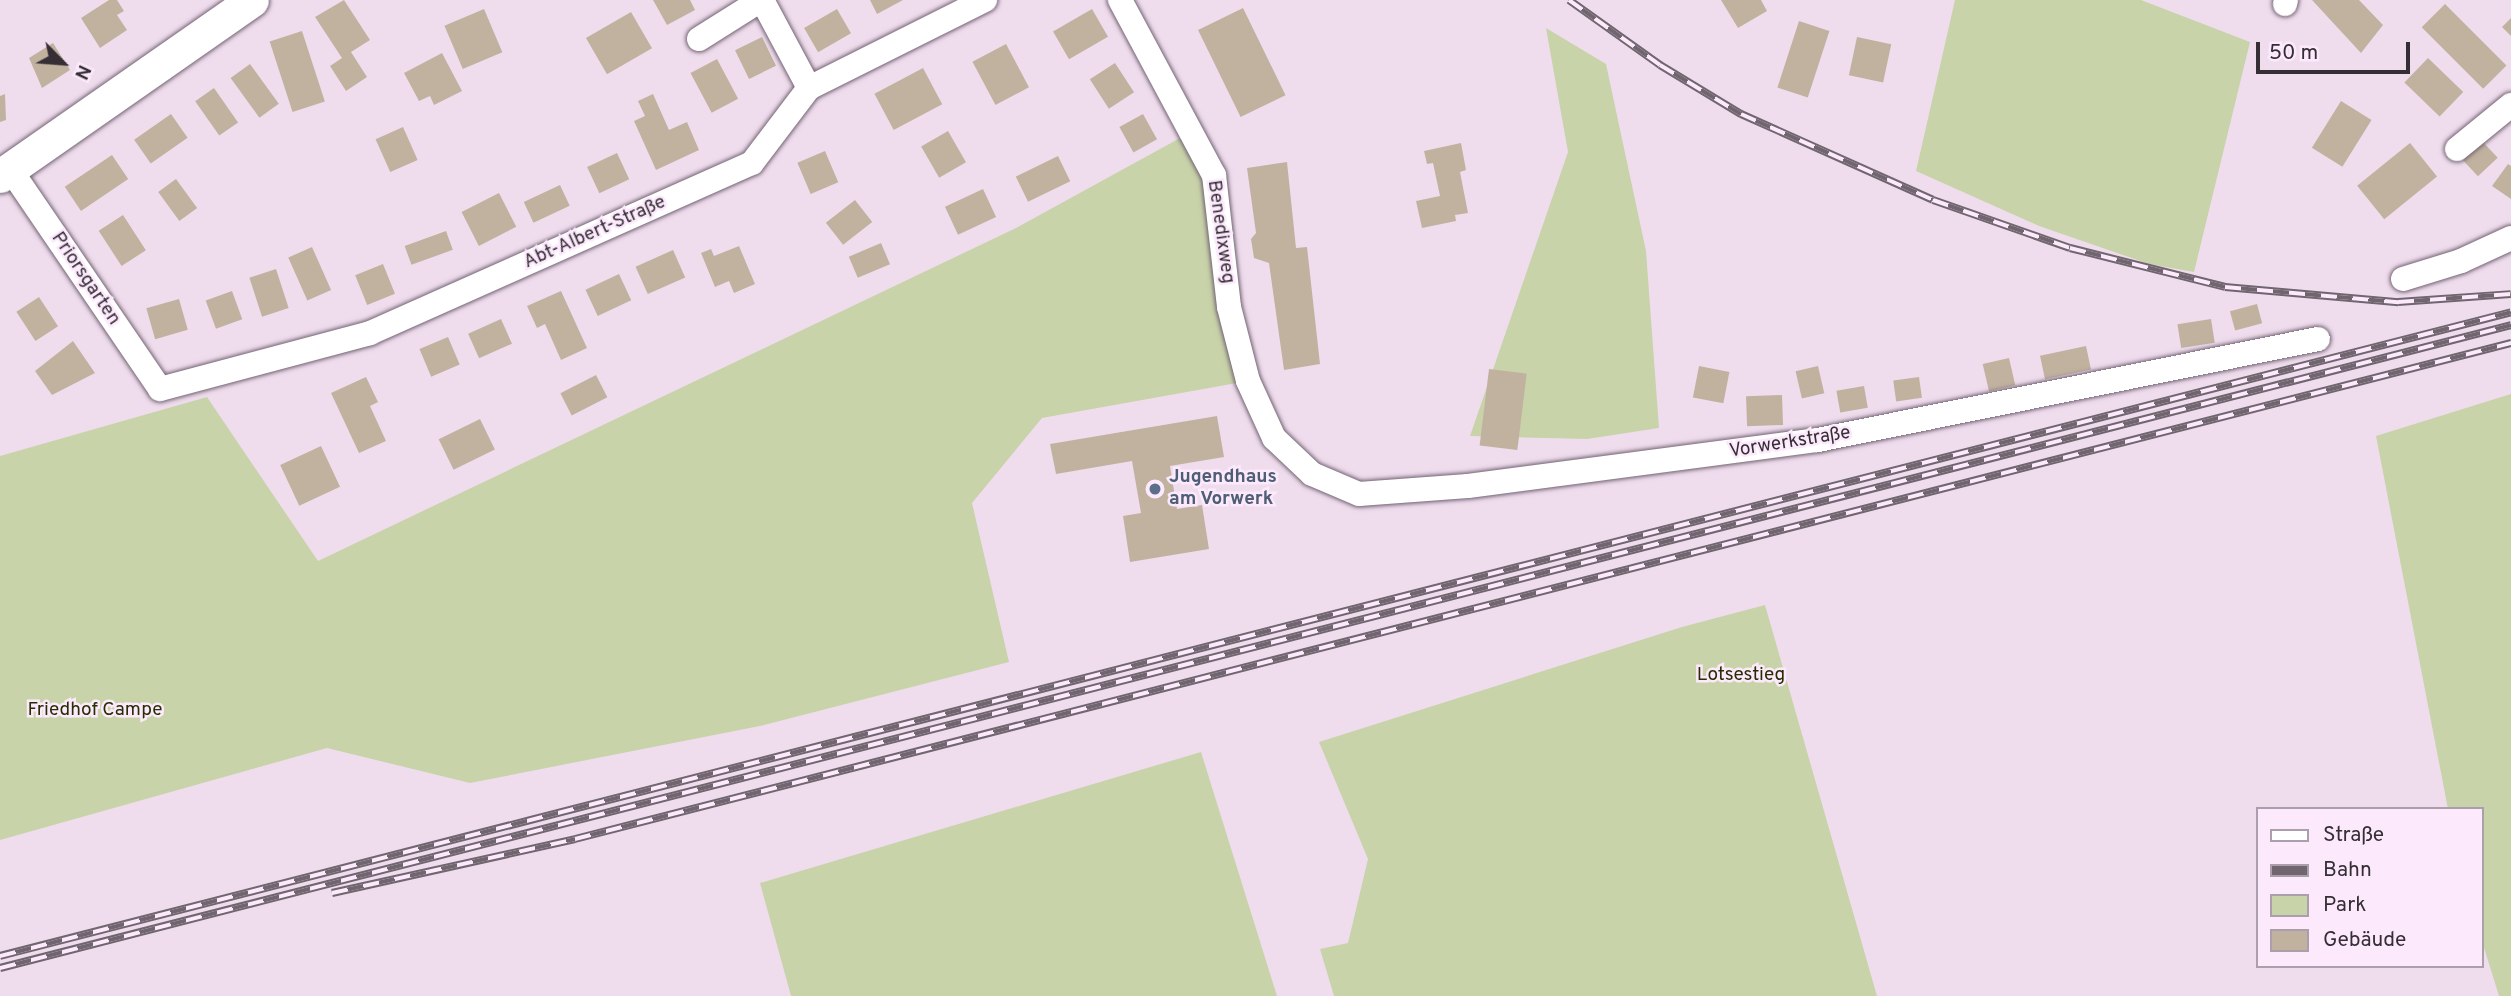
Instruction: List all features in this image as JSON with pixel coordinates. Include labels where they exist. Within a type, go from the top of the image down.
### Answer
[{"type":"main road","points":[[5,172],[251,0]]},
{"type":"street","points":[[699,38],[762,0],[809,88]]},
{"type":"street","name":"Abt-Albert-Straße","points":[[160,389],[370,333],[752,163],[809,88],[985,0]]},
{"type":"street","name":"Benedixweg","points":[[1120,0],[1214,175],[1229,307],[1248,381],[1274,438]]},
{"type":"street","points":[[2457,149],[2511,104]]},
{"type":"street","name":"Priorsgarten","points":[[5,172],[160,389]]},
{"type":"street","points":[[2403,279],[2461,261],[2511,238]]},
{"type":"street","name":"Vorwerkstraße","points":[[1274,438],[1312,474],[1359,494],[1396,495],[1818,440],[2318,339]]},
{"type":"green space","points":[[1955,0],[2141,0],[2250,42],[2194,272],[2149,264],[2039,226],[1916,171]]},
{"type":"green space","points":[[1546,28],[1606,64],[1646,251],[1659,428],[1587,439],[1470,436],[1568,152]]},
{"type":"green space","name":"Friedhof Campe","points":[[1191,132],[1248,381],[1042,418],[972,503],[1009,662],[760,726],[470,783],[327,748],[0,840],[0,456],[207,397],[318,561],[1016,228]]},
{"type":"green space","points":[[2511,394],[2511,996],[2499,996],[2483,944],[2483,807],[2448,807],[2376,436]]},
{"type":"green space","name":"Lotsestieg","points":[[1765,605],[1877,996],[1334,996],[1320,949],[1348,943],[1368,859],[1319,742],[1682,627]]},
{"type":"green space","points":[[1201,752],[1277,996],[791,996],[760,883]]},
{"type":"building","points":[[109,0],[117,0],[124,11],[117,15],[127,30],[100,48],[81,18]]},
{"type":"building","points":[[344,0],[370,40],[351,52],[367,77],[346,91],[330,66],[342,58],[315,17]]},
{"type":"building","points":[[653,0],[690,0],[695,10],[667,25]]},
{"type":"building","points":[[870,0],[903,0],[877,14]]},
{"type":"building","points":[[1721,0],[1761,0],[1767,11],[1738,28]]},
{"type":"building","points":[[2312,0],[2359,0],[2383,25],[2361,53]]},
{"type":"building","points":[[2445,4],[2507,66],[2483,89],[2422,27]]},
{"type":"building","points":[[1243,8],[1286,95],[1241,117],[1198,30]]},
{"type":"building","points":[[484,9],[502,52],[463,69],[444,26]]},
{"type":"building","points":[[837,9],[851,33],[818,52],[804,28]]},
{"type":"building","points":[[1092,9],[1108,37],[1069,59],[1053,32]]},
{"type":"building","points":[[631,12],[652,48],[607,74],[586,38]]},
{"type":"building","points":[[2511,18],[2511,36],[2502,27]]},
{"type":"building","points":[[1799,21],[1829,31],[1808,97],[1777,88]]},
{"type":"building","points":[[302,31],[325,101],[293,112],[270,42]]},
{"type":"building","points":[[762,37],[776,66],[749,79],[735,50]]},
{"type":"building","points":[[1857,37],[1891,44],[1883,82],[1849,75]]},
{"type":"building","points":[[53,43],[70,70],[42,88],[29,58]]},
{"type":"building","points":[[1006,44],[1029,87],[995,105],[972,62]]},
{"type":"building","points":[[442,53],[462,91],[434,105],[430,96],[419,101],[404,73]]},
{"type":"building","points":[[2428,58],[2463,92],[2440,116],[2404,82]]},
{"type":"building","points":[[717,59],[738,99],[712,113],[691,73]]},
{"type":"building","points":[[1115,63],[1134,92],[1109,109],[1090,79]]},
{"type":"building","points":[[250,64],[279,104],[259,118],[231,78]]},
{"type":"building","points":[[923,68],[942,104],[894,130],[874,94]]},
{"type":"building","points":[[214,88],[238,122],[219,136],[195,101]]},
{"type":"building","points":[[5,94],[6,120],[0,122],[0,96]]},
{"type":"building","points":[[653,94],[669,130],[687,122],[699,150],[656,170],[634,121],[645,116],[638,101]]},
{"type":"building","points":[[2341,101],[2372,120],[2342,167],[2312,148]]},
{"type":"building","points":[[171,114],[188,138],[151,164],[134,140]]},
{"type":"building","points":[[1143,114],[1157,139],[1133,152],[1119,127]]},
{"type":"building","points":[[403,127],[418,160],[390,172],[376,139]]},
{"type":"building","points":[[948,131],[966,162],[939,178],[921,146]]},
{"type":"building","points":[[2482,141],[2498,158],[2478,176],[2462,159]]},
{"type":"building","points":[[1461,143],[1466,170],[1460,172],[1468,213],[1455,215],[1456,221],[1422,228],[1416,201],[1440,196],[1433,163],[1427,164],[1424,151]]},
{"type":"building","points":[[2410,143],[2437,176],[2384,219],[2357,186]]},
{"type":"building","points":[[825,151],[838,182],[811,194],[797,163]]},
{"type":"building","points":[[617,153],[629,179],[599,193],[587,167]]},
{"type":"building","points":[[112,155],[128,179],[81,211],[65,187]]},
{"type":"building","points":[[1058,156],[1070,181],[1028,202],[1016,177]]},
{"type":"building","points":[[1287,162],[1296,248],[1307,247],[1320,364],[1284,370],[1269,263],[1254,258],[1251,239],[1256,233],[1247,168]]},
{"type":"building","points":[[2508,164],[2511,166],[2511,199],[2492,186]]},
{"type":"building","points":[[176,179],[197,208],[179,221],[158,192]]},
{"type":"building","points":[[560,185],[570,206],[533,223],[524,202]]},
{"type":"building","points":[[983,189],[996,217],[958,235],[945,207]]},
{"type":"building","points":[[499,193],[516,227],[479,246],[462,212]]},
{"type":"building","points":[[855,200],[872,222],[843,245],[826,223]]},
{"type":"building","points":[[123,215],[146,250],[122,266],[99,231]]},
{"type":"building","points":[[446,231],[453,250],[411,265],[405,246]]},
{"type":"building","points":[[881,243],[890,264],[858,278],[849,257]]},
{"type":"building","points":[[739,246],[755,284],[734,293],[729,281],[715,287],[701,253],[711,249],[714,256]]},
{"type":"building","points":[[312,247],[331,290],[307,301],[288,258]]},
{"type":"building","points":[[673,250],[685,277],[648,294],[636,267]]},
{"type":"building","points":[[383,264],[395,294],[367,305],[355,275]]},
{"type":"building","points":[[276,269],[289,308],[262,317],[249,278]]},
{"type":"building","points":[[619,274],[631,300],[598,316],[585,290]]},
{"type":"building","points":[[232,291],[242,319],[216,329],[206,301]]},
{"type":"building","points":[[561,291],[587,348],[561,360],[545,324],[537,328],[527,306]]},
{"type":"building","points":[[39,297],[58,326],[35,341],[16,312]]},
{"type":"building","points":[[179,299],[188,330],[155,339],[146,308]]},
{"type":"building","points":[[2257,304],[2262,323],[2235,331],[2230,311]]},
{"type":"building","points":[[501,319],[512,344],[479,358],[468,334]]},
{"type":"building","points":[[2211,319],[2215,343],[2181,348],[2177,324]]},
{"type":"building","points":[[448,337],[460,365],[431,377],[419,349]]},
{"type":"building","points":[[73,341],[95,373],[52,395],[35,371]]},
{"type":"building","points":[[2086,346],[2091,369],[2045,379],[2040,356]]},
{"type":"building","points":[[2009,358],[2015,385],[1989,391],[1983,364]]},
{"type":"building","points":[[1699,366],[1729,372],[1723,403],[1693,397]]},
{"type":"building","points":[[1818,366],[1824,393],[1802,398],[1796,371]]},
{"type":"building","points":[[1489,369],[1527,374],[1517,450],[1480,445]]},
{"type":"building","points":[[596,375],[607,397],[572,415],[560,393]]},
{"type":"building","points":[[366,377],[378,402],[370,406],[386,441],[359,453],[331,393]]},
{"type":"building","points":[[1919,377],[1922,398],[1896,401],[1893,381]]},
{"type":"building","points":[[1864,386],[1868,408],[1840,413],[1836,391]]},
{"type":"building","points":[[1782,395],[1783,425],[1747,426],[1746,396]]},
{"type":"building","name":"Jugendhaus am Vorwerk","points":[[1217,416],[1224,457],[1170,466],[1177,509],[1202,505],[1209,549],[1130,562],[1123,516],[1141,513],[1132,461],[1056,474],[1050,444]]},
{"type":"building","points":[[480,419],[495,450],[454,470],[439,439]]},
{"type":"building","points":[[321,446],[340,487],[299,506],[280,465]]},
{"type":"railway","points":[[1569,0],[1660,65],[1741,114],[1933,200],[2070,248],[2225,287],[2398,302],[2511,294]]},
{"type":"railway","points":[[0,956],[2511,312]]},
{"type":"railway","points":[[0,968],[2511,325]]},
{"type":"railway","points":[[332,893],[575,839],[2511,343]]},
{"type":"place","name":"Jugendhaus am Vorwerk","points":[[1155,489]]}]
